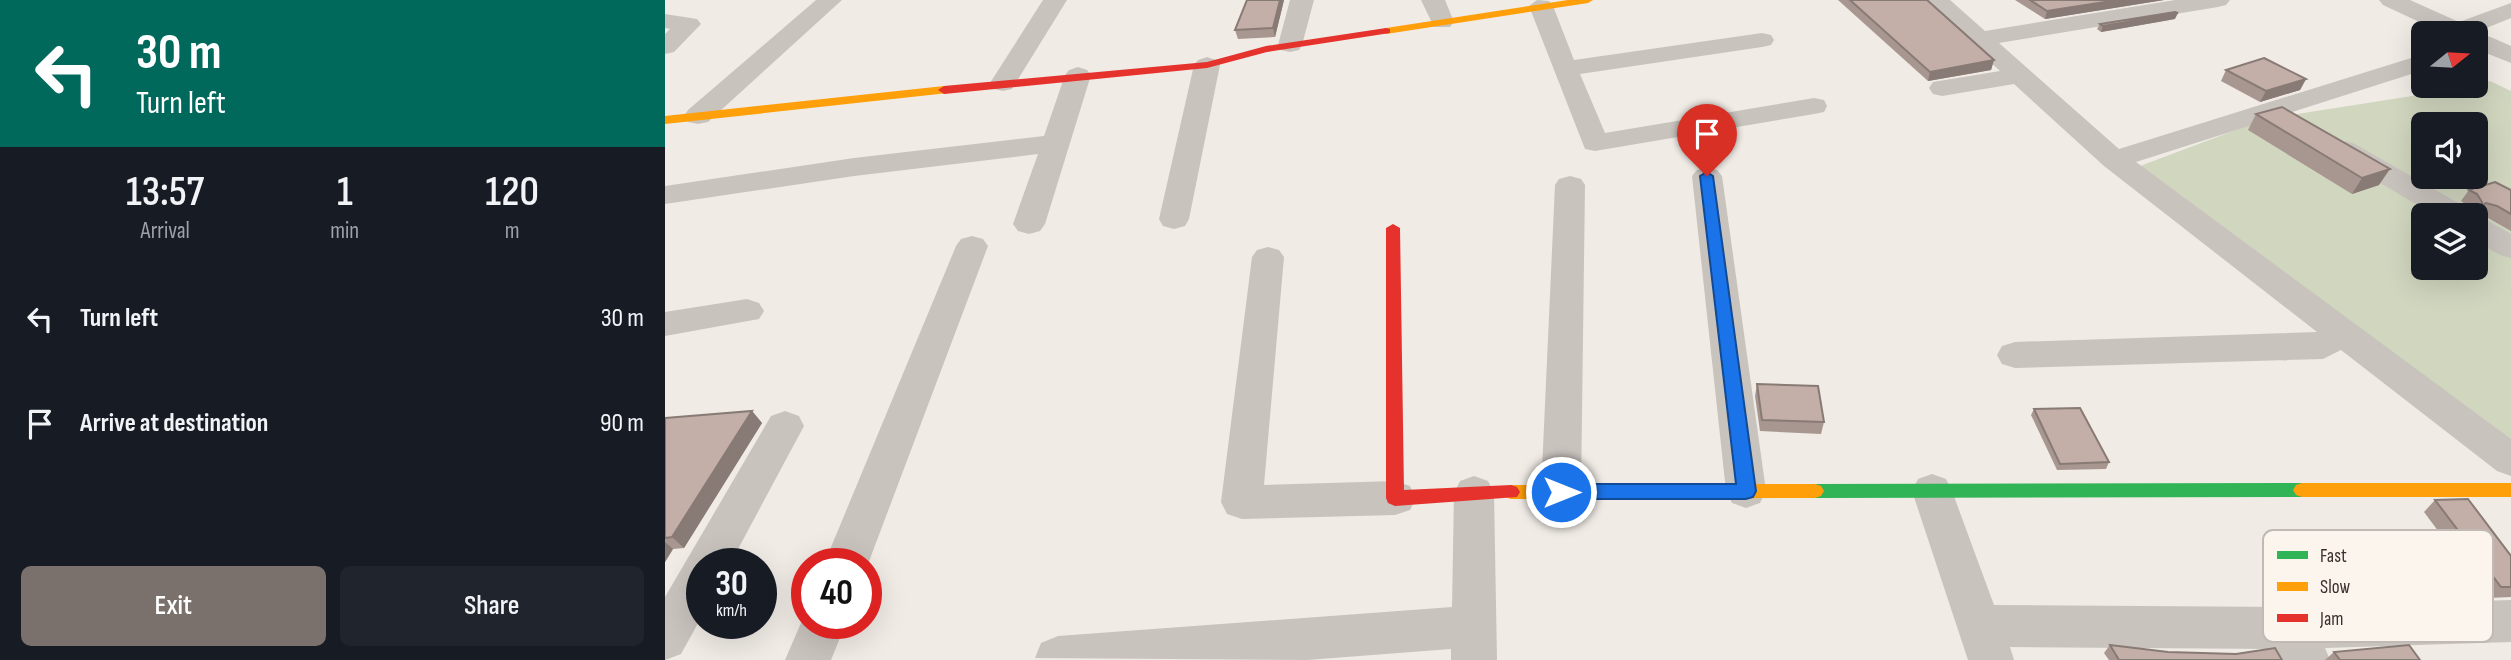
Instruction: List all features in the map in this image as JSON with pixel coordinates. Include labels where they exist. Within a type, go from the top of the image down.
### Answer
[{"type":"street","points":[[698,116],[830,0]]},
{"type":"street","points":[[1003,83],[1055,0]]},
{"type":"street","points":[[1290,45],[1302,0]]},
{"type":"street","points":[[665,120],[1078,75],[1207,65],[1438,11],[1541,6],[1588,0]]},
{"type":"street","points":[[1936,0],[2114,160],[2511,460]]},
{"type":"street","points":[[1980,39],[2218,0]]},
{"type":"street","points":[[2391,0],[2434,21]]},
{"type":"street","points":[[1541,6],[1595,143],[1814,106]]},
{"type":"street","points":[[2489,26],[2511,10]]},
{"type":"street","points":[[665,22],[689,24],[665,47]]},
{"type":"street","points":[[1565,69],[1762,40]]},
{"type":"street","points":[[2489,46],[2511,55]]},
{"type":"street","points":[[1174,219],[1207,65]]},
{"type":"street","points":[[2114,160],[2411,66]]},
{"type":"street","points":[[1029,224],[1078,75]]},
{"type":"street","points":[[1942,88],[2020,75]]},
{"type":"street","points":[[2276,109],[2436,203]]},
{"type":"street","points":[[665,195],[854,167],[1056,144]]},
{"type":"street","points":[[1707,176],[1746,491]]},
{"type":"street","points":[[1561,492],[1570,185]]},
{"type":"street","points":[[1393,228],[1395,498]]},
{"type":"street","points":[[2488,235],[2511,248]]},
{"type":"street","points":[[852,548],[972,246]]},
{"type":"street","points":[[1268,257],[1242,502],[1561,492],[2511,490]]},
{"type":"street","points":[[665,324],[747,312]]},
{"type":"street","points":[[2015,355],[2323,346],[2341,331]]},
{"type":"street","points":[[717,548],[785,426]]},
{"type":"street","points":[[1932,491],[1985,643],[2316,642]]},
{"type":"street","points":[[1058,658],[1474,643],[1474,493]]},
{"type":"street","points":[[665,639],[686,602]]},
{"type":"street","points":[[2493,623],[2511,621]]},
{"type":"street","points":[[808,660],[817,639]]},
{"type":"green space","points":[[2490,81],[2511,91],[2511,448],[2140,166],[2265,119],[2411,96],[2489,98]]},
{"type":"building","points":[[1247,0],[1280,0],[1273,28],[1235,30]]},
{"type":"building","points":[[1850,0],[1927,0],[1994,60],[1930,72]]},
{"type":"building","points":[[2030,0],[2118,0],[2047,11]]},
{"type":"building","points":[[2178,13],[2103,26],[2100,24]]},
{"type":"building","points":[[2264,58],[2306,79],[2266,91],[2226,70]]},
{"type":"building","points":[[2282,107],[2390,169],[2362,178],[2256,114]]},
{"type":"building","points":[[2495,182],[2511,190],[2511,214],[2497,206],[2482,203],[2477,194],[2469,190],[2488,189],[2488,184]]},
{"type":"building","points":[[1757,384],[1818,386],[1824,422],[1762,420]]},
{"type":"building","points":[[2080,408],[2109,462],[2060,464],[2034,409]]},
{"type":"building","points":[[752,411],[672,537],[665,538],[665,418]]},
{"type":"building","points":[[2468,499],[2491,530],[2458,530],[2435,500]]},
{"type":"building","points":[[2493,532],[2511,556],[2511,587],[2501,587],[2493,576]]},
{"type":"building","points":[[2110,645],[2168,652],[2236,654],[2275,648],[2282,660],[2119,660]]},
{"type":"building","points":[[2409,645],[2420,660],[2340,660],[2334,652]]},
{"type":"traffic: fast","points":[[1815,491],[2302,490]]},
{"type":"traffic: slow","points":[[1386,31],[1588,0]]},
{"type":"traffic: slow","points":[[665,120],[944,90]]},
{"type":"traffic: slow","points":[[2302,490],[2511,490]]},
{"type":"traffic: slow","points":[[1511,492],[1815,491]]},
{"type":"traffic: jam","points":[[944,90],[1207,65],[1266,49],[1386,31]]},
{"type":"traffic: jam","points":[[1393,228],[1395,498],[1511,492]]},
{"type":"route","points":[[1561,492],[1746,491],[1707,176]]}]
